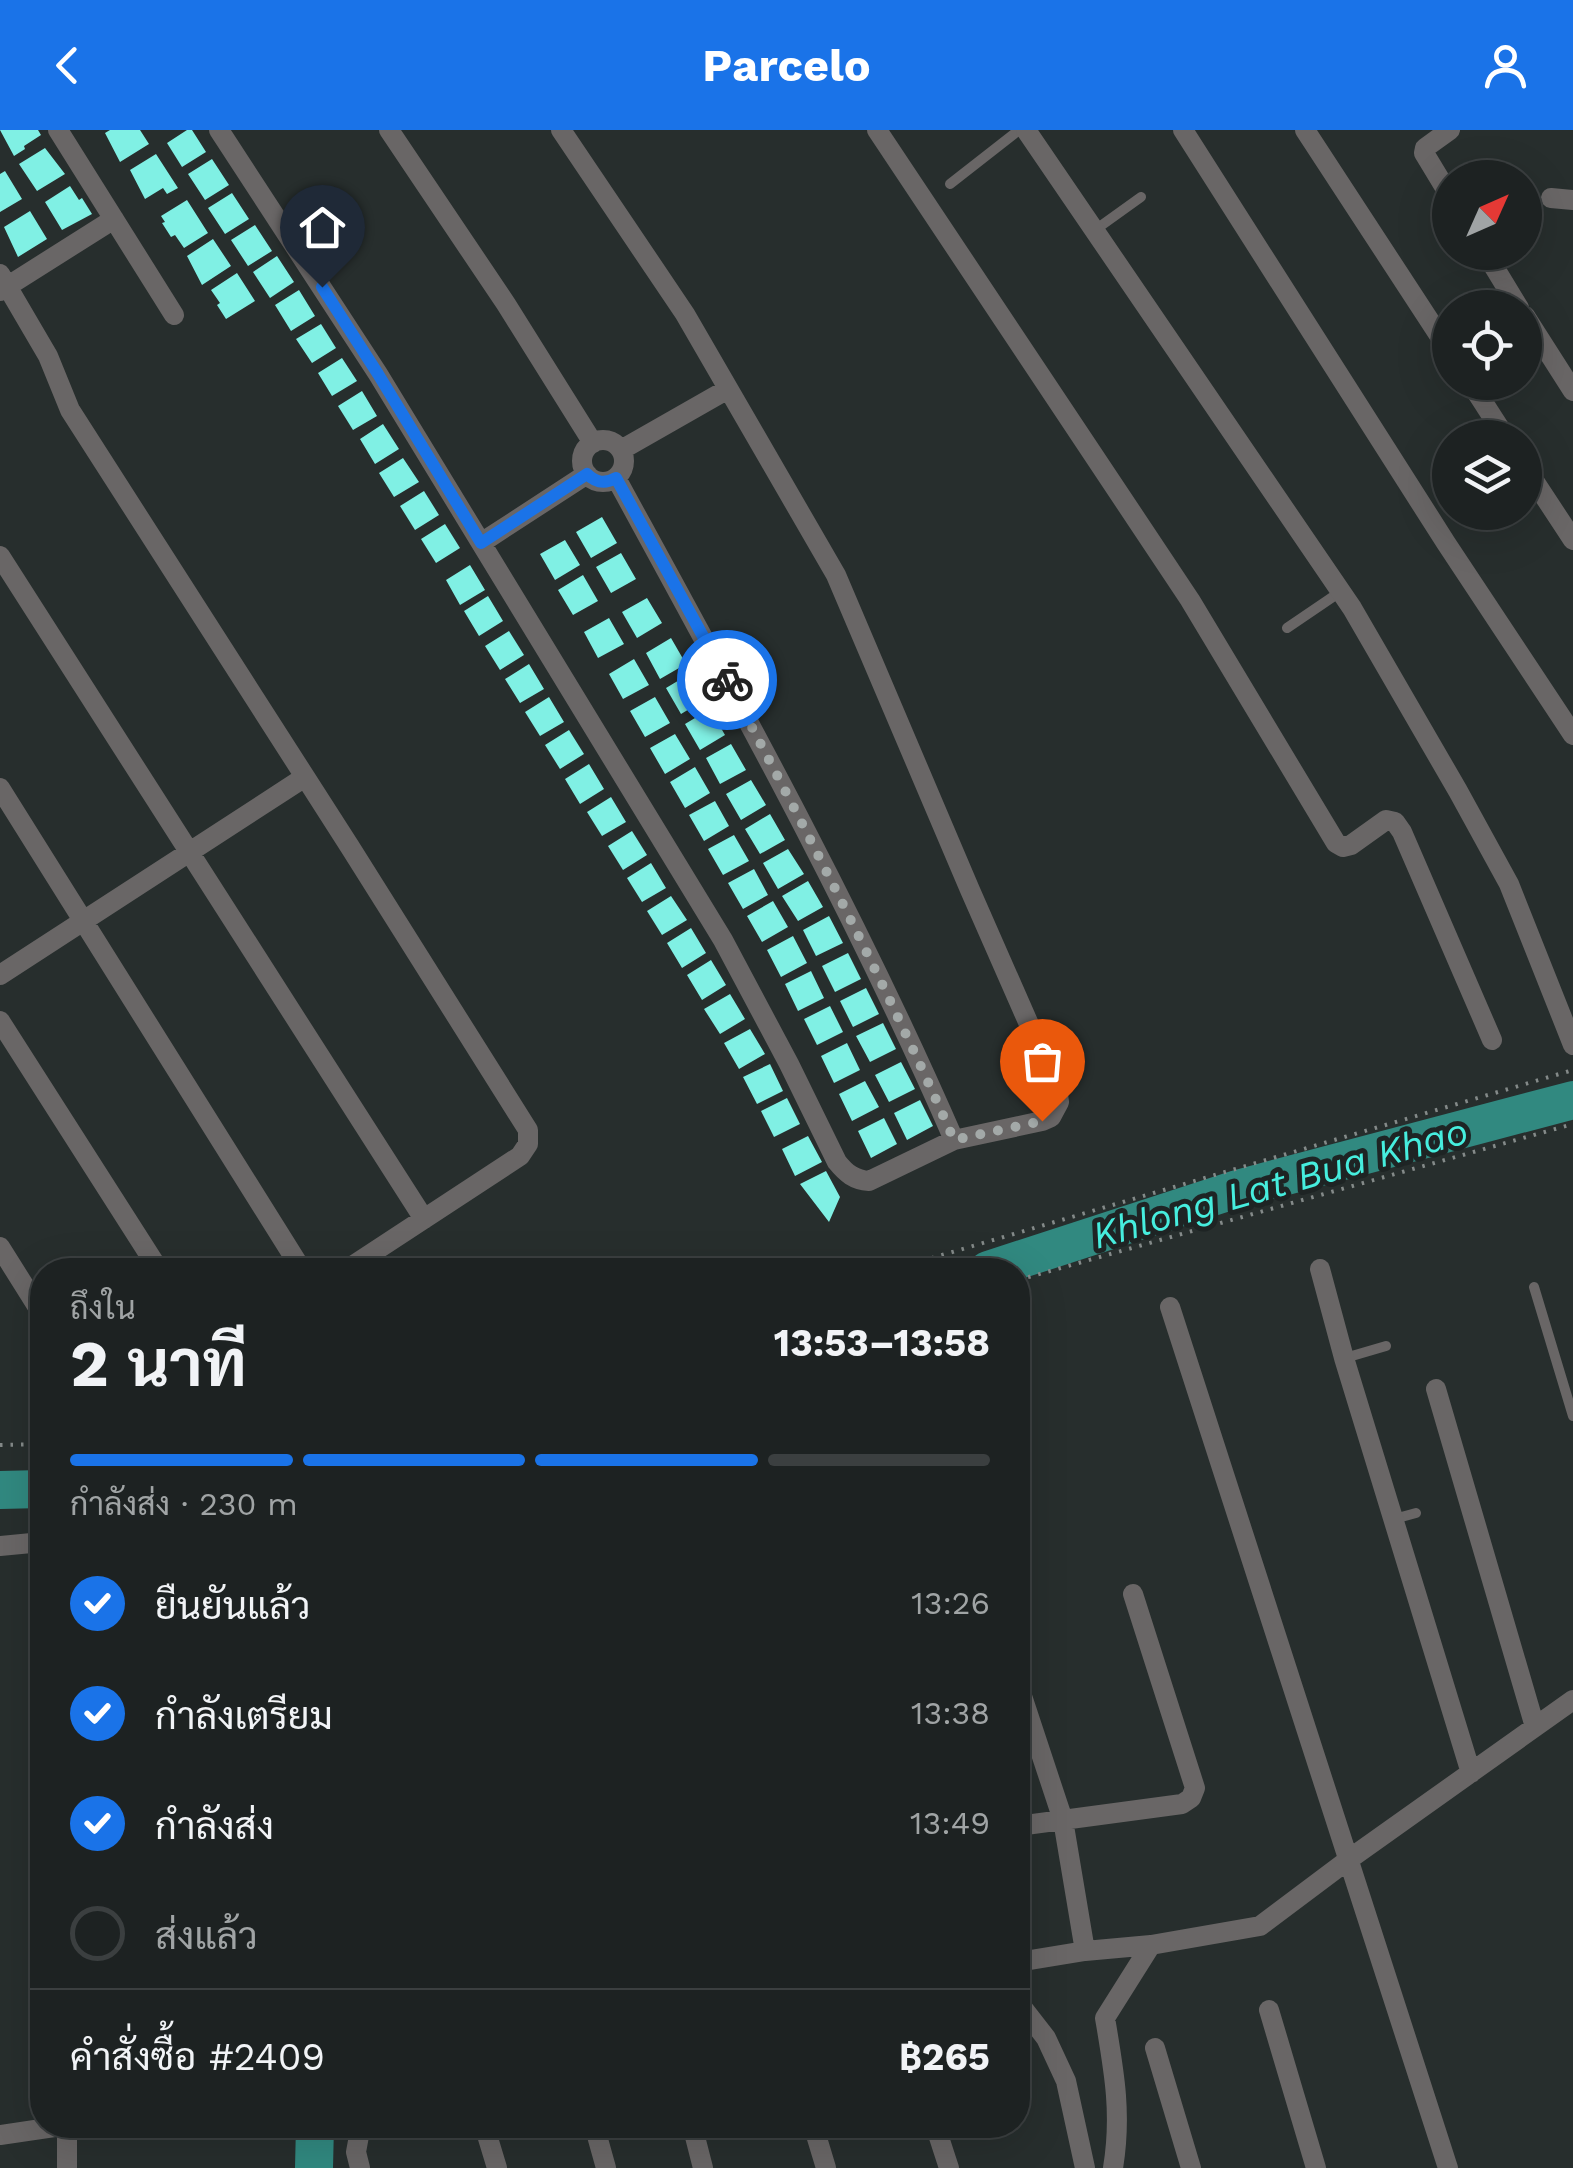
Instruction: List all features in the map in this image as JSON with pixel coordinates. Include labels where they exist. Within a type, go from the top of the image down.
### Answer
[{"type":"street","points":[[58,130],[174,315]]},
{"type":"street","points":[[219,130],[378,374],[723,940],[846,1174],[858,1181],[868,1181],[954,1140],[1051,1117],[1059,1102],[1057,1088],[836,574],[685,314],[560,130]]},
{"type":"street","points":[[389,130],[506,304],[593,443]]},
{"type":"street","points":[[877,130],[1190,600],[1336,843],[1350,845],[1386,820],[1395,822],[1402,832],[1492,1040]]},
{"type":"street","points":[[1022,130],[1380,652],[1508,884],[1573,1046]]},
{"type":"street","points":[[1183,130],[1573,735]]},
{"type":"street","points":[[1305,130],[1432,324]]},
{"type":"street","points":[[1432,166],[1425,148],[1450,130]]},
{"type":"street","points":[[1551,198],[1573,200]]},
{"type":"street","points":[[114,219],[3,283],[48,356],[70,410],[528,1130],[528,1144],[520,1156],[364,1258]]},
{"type":"street","points":[[1542,343],[1573,391]]},
{"type":"street","points":[[621,450],[728,389]]},
{"type":"street","points":[[608,441],[621,450],[624,465],[616,478],[604,482],[587,474],[582,460],[593,443],[608,441]]},
{"type":"street","points":[[481,543],[587,474]]},
{"type":"street","points":[[616,478],[844,905],[954,1140]]},
{"type":"street","points":[[1542,493],[1573,540]]},
{"type":"street","points":[[0,556],[9,588],[191,852],[424,1219]]},
{"type":"street","points":[[0,975],[305,777]]},
{"type":"street","points":[[0,788],[294,1258]]},
{"type":"street","points":[[0,1021],[151,1258]]},
{"type":"street","points":[[0,1247],[30,1295]]},
{"type":"street","points":[[1320,1269],[1470,1773]]},
{"type":"street","points":[[1170,1307],[1448,2168]]},
{"type":"street","points":[[1436,1389],[1535,1727]]},
{"type":"street","points":[[0,1546],[30,1543]]},
{"type":"street","points":[[1030,1824],[1182,1804],[1196,1788],[1133,1594]]},
{"type":"street","points":[[1030,1960],[1260,1926],[1573,1700]]},
{"type":"street","points":[[1030,1720],[1063,1820],[1084,1951]]},
{"type":"street","points":[[1112,2168],[1118,2138],[1116,2088],[1105,2018],[1151,1945]]},
{"type":"street","points":[[1269,2010],[1316,2168]]},
{"type":"street","points":[[1030,2017],[1046,2038],[1066,2082],[1085,2168]]},
{"type":"street","points":[[1155,2048],[1191,2168]]},
{"type":"street","points":[[0,2136],[30,2131]]},
{"type":"street","points":[[67,2138],[67,2168]]},
{"type":"street","points":[[359,2138],[356,2152],[360,2168]]},
{"type":"street","points":[[488,2138],[497,2168]]},
{"type":"street","points":[[598,2138],[606,2168]]},
{"type":"street","points":[[695,2138],[703,2168]]},
{"type":"street","points":[[817,2138],[826,2168]]},
{"type":"street","points":[[940,2138],[949,2168]]},
{"type":"lane","points":[[950,184],[1022,130]]},
{"type":"lane","points":[[1094,230],[1140,197]]},
{"type":"lane","points":[[1286,628],[1341,592]]},
{"type":"lane","points":[[1534,1288],[1573,1416]]},
{"type":"lane","points":[[1344,1358],[1386,1346]]},
{"type":"lane","points":[[1393,1519],[1416,1513]]},
{"type":"path","points":[[933,1258],[1573,1070]]},
{"type":"path","points":[[1030,1277],[1573,1124]]},
{"type":"path","points":[[0,1444],[30,1444]]},
{"type":"building","points":[[0,130],[38,130],[41,135],[14,156]]},
{"type":"building","points":[[140,130],[149,144],[120,162],[105,133]]},
{"type":"building","points":[[192,130],[206,152],[182,167],[167,143]]},
{"type":"building","points":[[45,148],[65,174],[37,191],[19,164]]},
{"type":"building","points":[[156,154],[178,188],[167,194],[163,188],[145,199],[130,170]]},
{"type":"building","points":[[212,159],[229,185],[205,200],[188,174]]},
{"type":"building","points":[[5,171],[22,199],[0,212],[0,174]]},
{"type":"building","points":[[70,186],[92,214],[62,230],[45,202]]},
{"type":"building","points":[[232,193],[249,219],[225,234],[208,208]]},
{"type":"building","points":[[187,200],[208,233],[184,248],[175,235],[171,237],[161,216]]},
{"type":"building","points":[[30,211],[47,239],[18,257],[4,227]]},
{"type":"building","points":[[255,225],[272,251],[248,266],[231,240]]},
{"type":"building","points":[[213,239],[231,266],[202,285],[187,256]]},
{"type":"building","points":[[277,256],[294,282],[270,298],[253,272]]},
{"type":"building","points":[[237,273],[255,301],[226,319],[211,290]]},
{"type":"building","points":[[299,290],[315,316],[291,331],[275,305]]},
{"type":"building","points":[[321,324],[336,348],[312,363],[296,339]]},
{"type":"building","points":[[342,358],[357,381],[332,396],[318,373]]},
{"type":"building","points":[[362,391],[377,416],[353,430],[338,406]]},
{"type":"building","points":[[383,424],[399,449],[375,464],[360,439]]},
{"type":"building","points":[[403,458],[419,482],[394,497],[379,473]]},
{"type":"building","points":[[424,491],[439,515],[415,530],[400,506]]},
{"type":"building","points":[[602,517],[617,543],[591,558],[576,532]]},
{"type":"building","points":[[445,524],[460,548],[436,563],[421,539]]},
{"type":"building","points":[[565,540],[580,565],[555,580],[540,554]]},
{"type":"building","points":[[621,553],[636,579],[611,593],[596,567]]},
{"type":"building","points":[[470,565],[485,590],[460,605],[446,580]]},
{"type":"building","points":[[583,575],[598,601],[573,615],[558,590]]},
{"type":"building","points":[[488,596],[503,621],[479,636],[464,611]]},
{"type":"building","points":[[647,598],[662,623],[637,638],[622,612]]},
{"type":"building","points":[[609,618],[624,644],[598,658],[584,632]]},
{"type":"building","points":[[509,631],[524,655],[500,670],[485,646]]},
{"type":"building","points":[[671,638],[686,664],[660,679],[646,653]]},
{"type":"building","points":[[634,659],[649,685],[623,699],[609,674]]},
{"type":"building","points":[[529,664],[544,689],[520,703],[505,679]]},
{"type":"building","points":[[691,673],[706,699],[681,714],[666,688]]},
{"type":"building","points":[[549,697],[564,722],[540,736],[525,712]]},
{"type":"building","points":[[655,697],[670,723],[645,737],[630,711]]},
{"type":"building","points":[[710,709],[725,735],[700,750],[685,724]]},
{"type":"building","points":[[569,730],[584,754],[560,769],[545,745]]},
{"type":"building","points":[[675,734],[690,759],[665,774],[650,748]]},
{"type":"building","points":[[731,744],[746,770],[720,784],[706,758]]},
{"type":"building","points":[[589,764],[604,789],[580,804],[565,779]]},
{"type":"building","points":[[695,767],[710,793],[685,808],[670,782]]},
{"type":"building","points":[[751,780],[766,805],[741,820],[726,794]]},
{"type":"building","points":[[611,797],[626,822],[602,836],[587,812]]},
{"type":"building","points":[[715,801],[729,826],[704,841],[689,815]]},
{"type":"building","points":[[770,814],[785,840],[760,854],[745,829]]},
{"type":"building","points":[[632,831],[647,855],[623,870],[608,846]]},
{"type":"building","points":[[734,835],[749,861],[723,875],[708,849]]},
{"type":"building","points":[[788,849],[804,874],[778,889],[763,863]]},
{"type":"building","points":[[651,863],[666,888],[642,902],[627,878]]},
{"type":"building","points":[[754,869],[768,895],[743,909],[728,883]]},
{"type":"building","points":[[808,881],[823,907],[798,921],[782,896]]},
{"type":"building","points":[[671,896],[687,920],[662,935],[647,911]]},
{"type":"building","points":[[773,901],[788,927],[762,942],[747,916]]},
{"type":"building","points":[[829,916],[843,943],[816,956],[803,930]]},
{"type":"building","points":[[691,928],[706,953],[682,968],[667,943]]},
{"type":"building","points":[[793,936],[807,963],[781,977],[767,950]]},
{"type":"building","points":[[848,953],[861,979],[835,992],[822,966]]},
{"type":"building","points":[[711,960],[726,985],[702,1000],[687,975]]},
{"type":"building","points":[[811,971],[824,998],[798,1011],[785,984]]},
{"type":"building","points":[[866,988],[879,1014],[853,1027],[840,1001]]},
{"type":"building","points":[[730,994],[745,1019],[720,1034],[704,1009]]},
{"type":"building","points":[[830,1006],[843,1032],[817,1045],[804,1019]]},
{"type":"building","points":[[883,1023],[896,1049],[870,1062],[856,1036]]},
{"type":"building","points":[[750,1029],[765,1054],[739,1069],[724,1043]]},
{"type":"building","points":[[847,1043],[860,1070],[834,1083],[821,1056]]},
{"type":"building","points":[[901,1062],[915,1089],[889,1102],[875,1075]]},
{"type":"building","points":[[770,1064],[783,1091],[757,1104],[743,1077]]},
{"type":"building","points":[[865,1081],[879,1107],[852,1121],[839,1094]]},
{"type":"building","points":[[787,1098],[800,1124],[774,1137],[761,1111]]},
{"type":"building","points":[[920,1100],[933,1126],[907,1140],[894,1113]]},
{"type":"building","points":[[884,1118],[897,1144],[871,1158],[858,1131]]},
{"type":"building","points":[[808,1136],[822,1162],[795,1176],[782,1149]]},
{"type":"building","points":[[826,1171],[840,1197],[829,1222],[800,1184]]},
{"type":"waterway","name":"Khlong Lat Bua Khao","points":[[1025,1258],[1237,1189],[1573,1100]]},
{"type":"waterway","name":"Khlong Lat Bua Khao","points":[[0,1490],[30,1489]]},
{"type":"waterway","points":[[314,2168],[315,2138]]},
{"type":"way so far","points":[[727,680],[844,905],[954,1140],[1042,1121]]},
{"type":"route","points":[[322,287],[481,543],[587,474],[604,482],[616,478],[727,680]]}]
